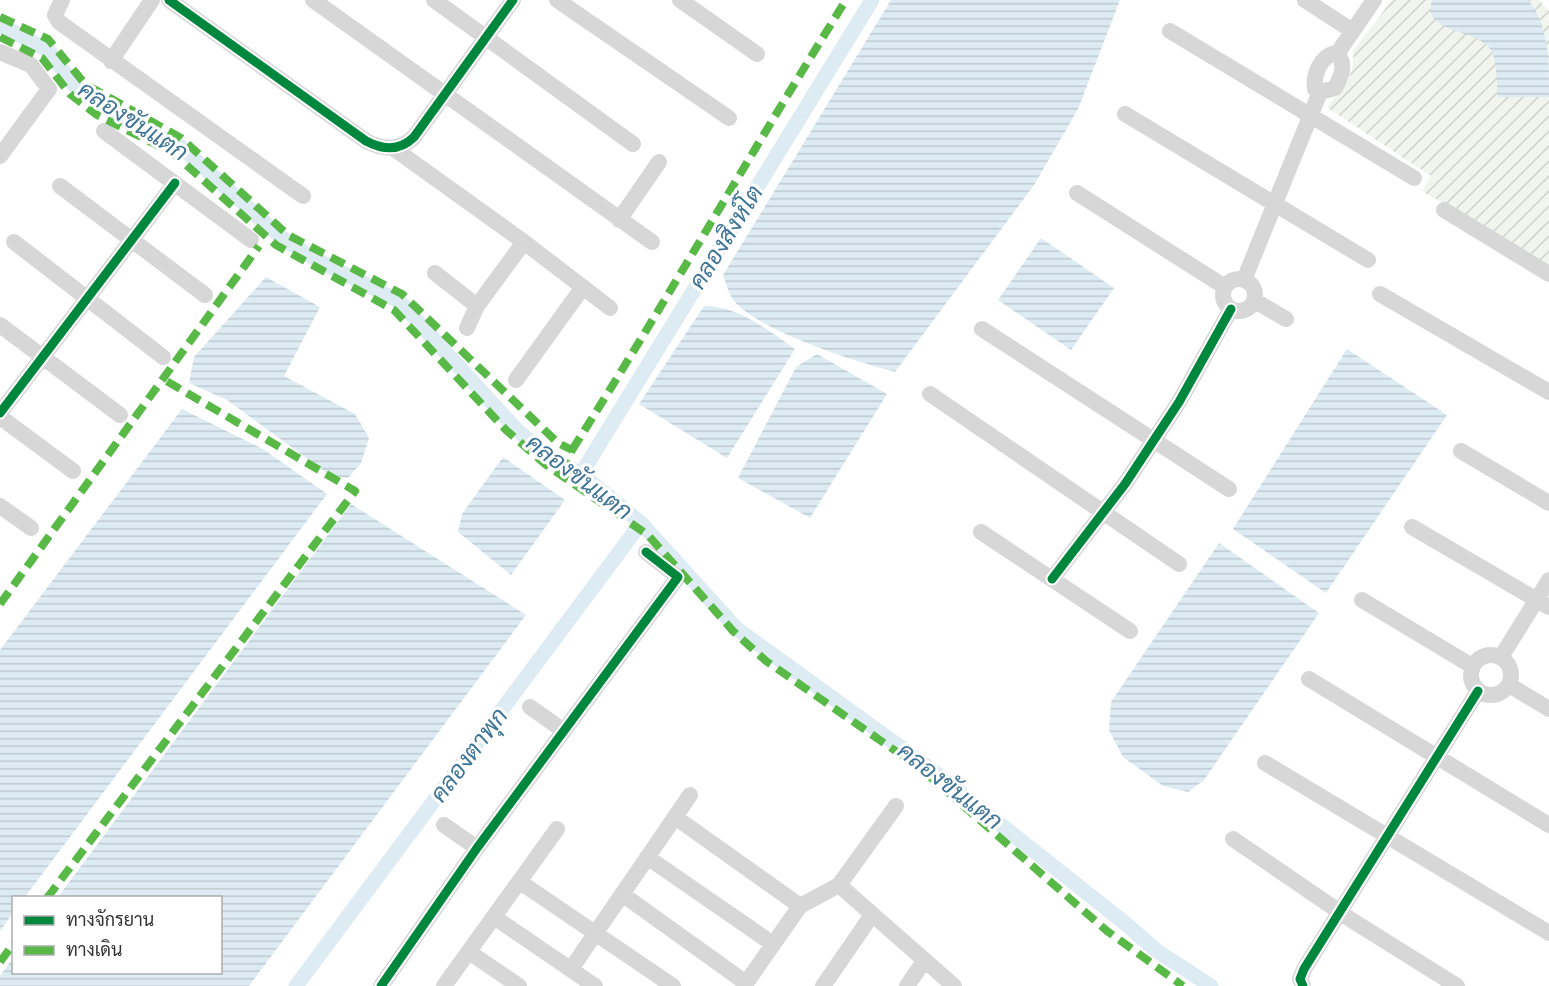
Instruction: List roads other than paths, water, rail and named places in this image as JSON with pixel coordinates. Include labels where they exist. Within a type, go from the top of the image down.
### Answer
[{"type":"street","points":[[62,0],[55,15],[59,22],[303,196]]},
{"type":"street","points":[[111,61],[153,0]]},
{"type":"street","points":[[169,0],[366,141],[393,148],[404,145],[414,137],[513,0]]},
{"type":"street","points":[[313,0],[444,96],[652,242]]},
{"type":"street","points":[[435,0],[633,144]]},
{"type":"street","points":[[556,0],[729,118]]},
{"type":"street","points":[[680,0],[757,54]]},
{"type":"street","points":[[1305,0],[1351,30]]},
{"type":"street","points":[[1337,54],[1351,30],[1374,0]]},
{"type":"street","points":[[1170,31],[1414,178]]},
{"type":"street","points":[[0,52],[31,65],[49,89],[3,146]]},
{"type":"street","points":[[1320,92],[1315,88],[1313,79],[1323,60],[1330,54],[1337,54]]},
{"type":"street","points":[[1320,92],[1335,88],[1341,77],[1343,66],[1337,54]]},
{"type":"street","points":[[1244,280],[1320,92]]},
{"type":"street","points":[[1125,114],[1368,260]]},
{"type":"street","points":[[104,130],[251,240]]},
{"type":"street","points":[[393,148],[524,242],[610,308]]},
{"type":"street","points":[[620,220],[659,162]]},
{"type":"street","points":[[74,471],[0,415],[175,183]]},
{"type":"street","points":[[60,186],[205,295]]},
{"type":"street","points":[[1077,193],[1225,287]]},
{"type":"street","points":[[1444,210],[1549,274]]},
{"type":"street","points":[[14,242],[163,357]]},
{"type":"street","points":[[467,328],[477,306],[524,242]]},
{"type":"street","points":[[435,273],[477,306]]},
{"type":"street","points":[[1233,280],[1244,280],[1255,291],[1255,301],[1244,312],[1231,309],[1223,298],[1225,287],[1233,280]]},
{"type":"street","points":[[516,380],[583,287]]},
{"type":"street","points":[[1380,294],[1549,392]]},
{"type":"street","points":[[1255,301],[1286,319]]},
{"type":"street","points":[[1052,579],[1104,512],[1154,440],[1179,402],[1231,309]]},
{"type":"street","points":[[0,325],[120,415]]},
{"type":"street","points":[[982,329],[1229,489]]},
{"type":"street","points":[[930,394],[1179,564]]},
{"type":"street","points":[[1461,451],[1549,503]]},
{"type":"street","points":[[0,506],[31,528]]},
{"type":"street","points":[[1412,527],[1543,604]]},
{"type":"street","points":[[981,532],[1130,631]]},
{"type":"street","points":[[381,986],[477,848],[678,577],[646,552]]},
{"type":"street","points":[[1501,657],[1543,604],[1549,580]]},
{"type":"street","points":[[1362,600],[1472,666]]},
{"type":"street","points":[[1481,657],[1501,657],[1511,672],[1509,685],[1504,691],[1492,695],[1478,691],[1471,680],[1472,666],[1481,657]]},
{"type":"street","points":[[1309,679],[1549,825]]},
{"type":"street","points":[[1509,685],[1549,709]]},
{"type":"street","points":[[1303,986],[1300,979],[1305,969],[1478,691]]},
{"type":"street","points":[[530,707],[564,731]]},
{"type":"street","points":[[1265,763],[1549,933]]},
{"type":"street","points":[[575,977],[595,933],[690,795]]},
{"type":"street","points":[[622,894],[745,985],[800,906],[839,885],[896,806]]},
{"type":"street","points":[[675,817],[800,906]]},
{"type":"street","points":[[444,825],[477,848]]},
{"type":"street","points":[[444,986],[557,829]]},
{"type":"street","points":[[1233,840],[1341,913],[1457,986]]},
{"type":"street","points":[[647,857],[773,944]]},
{"type":"street","points":[[520,882],[673,986]]},
{"type":"street","points":[[839,885],[954,986]]},
{"type":"street","points":[[823,986],[872,915]]},
{"type":"street","points":[[495,916],[575,977],[595,986]]},
{"type":"street","points":[[469,952],[519,986]]},
{"type":"street","points":[[907,986],[924,961]]},
{"type":"waterway","name":"คลองสิงห์โต","points":[[581,474],[872,0]]},
{"type":"waterway","name":"คลองขันแตก","points":[[0,25],[48,50],[77,89],[121,117],[181,147],[282,238],[315,259],[399,301],[515,428],[546,456],[581,474],[641,523],[737,629],[928,767],[1157,951],[1211,986]]},
{"type":"waterway","name":"คลองตาพุก","points":[[296,986],[641,523]]}]
